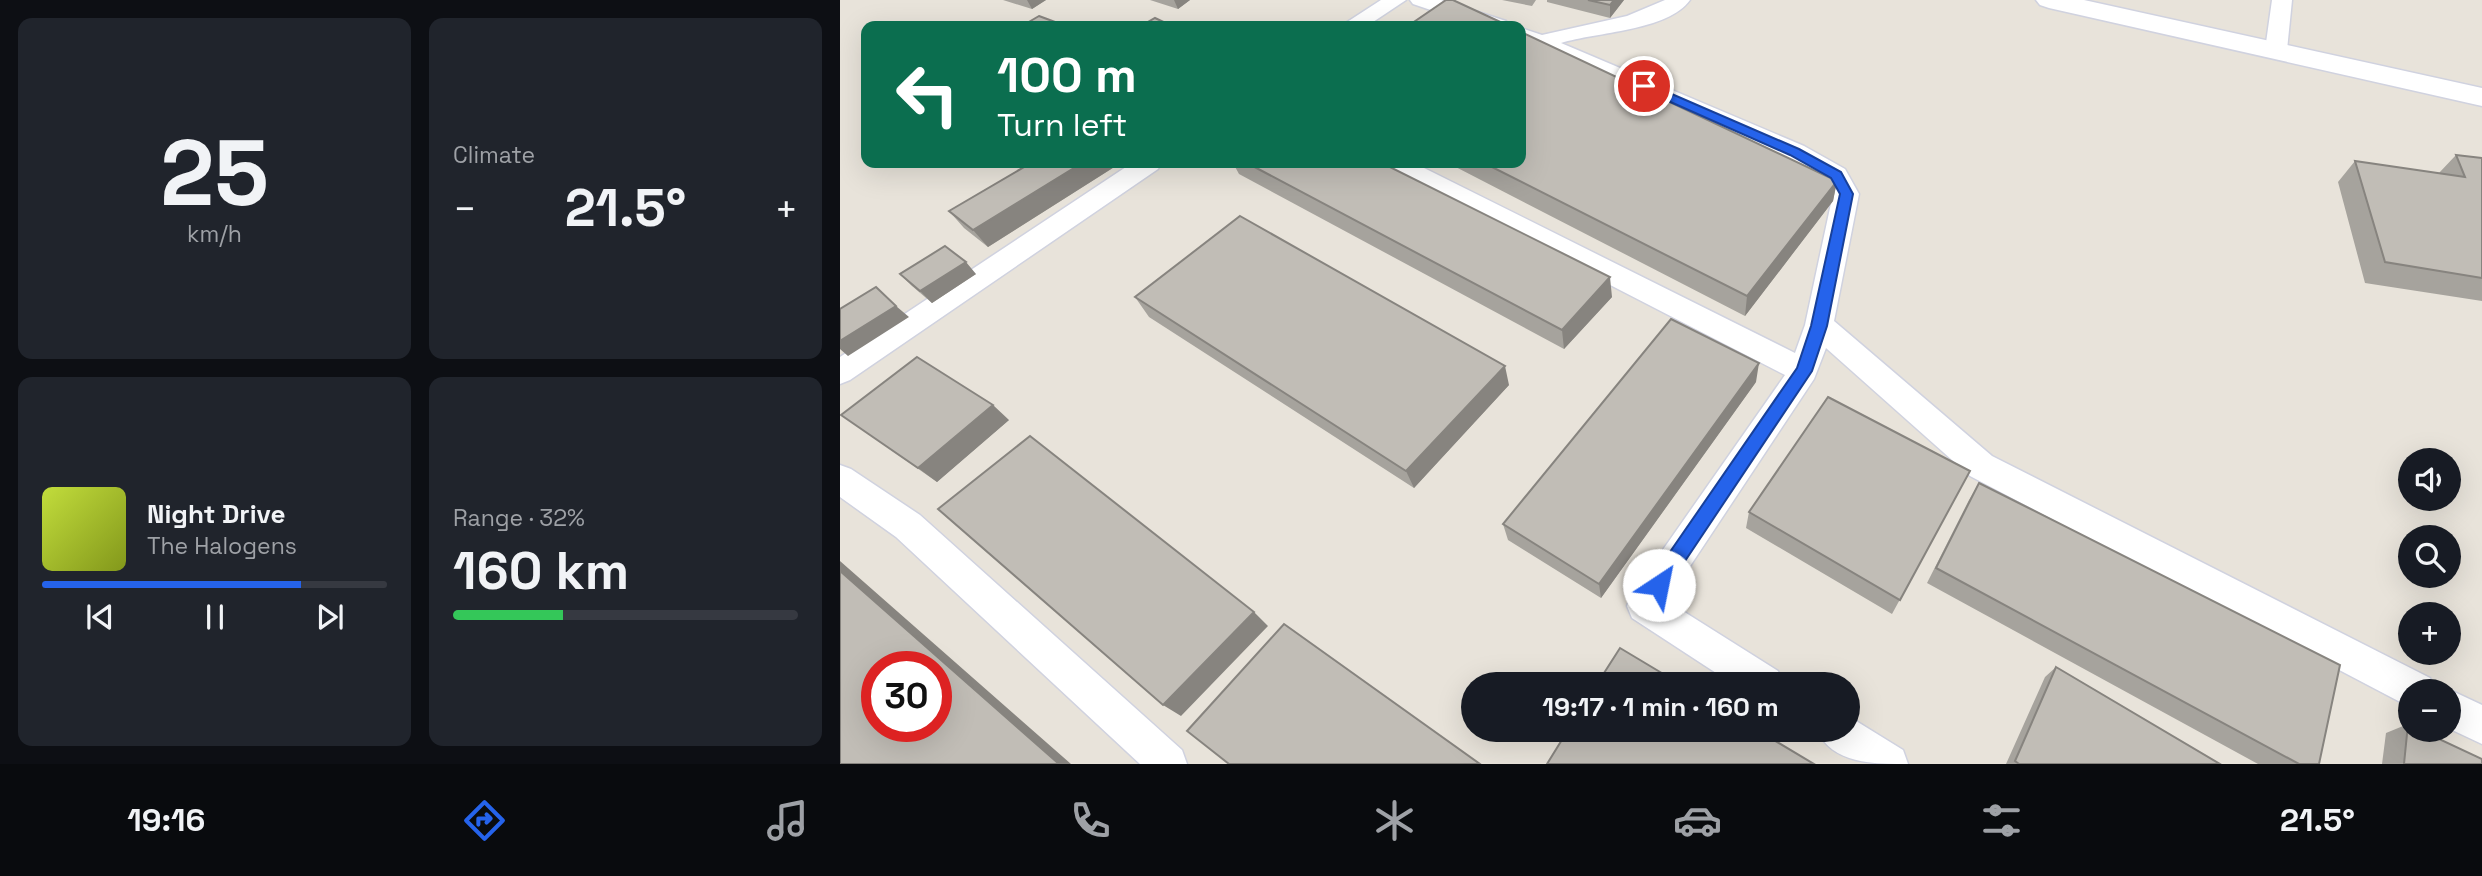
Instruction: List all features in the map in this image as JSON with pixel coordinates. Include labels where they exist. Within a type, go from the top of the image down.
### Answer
[{"type":"street","points":[[1360,21],[1396,0]]},
{"type":"street","points":[[1420,0],[1482,21]]},
{"type":"street","points":[[1532,38],[1612,26],[1668,9],[1680,0]]},
{"type":"street","points":[[2049,0],[2482,97]]},
{"type":"street","points":[[2276,50],[2282,0]]},
{"type":"street","points":[[1532,38],[1795,152],[1836,175],[1846,194],[1819,326],[1804,371],[1644,606],[1746,672]]},
{"type":"street","points":[[840,372],[1142,168]]},
{"type":"street","points":[[1404,168],[1804,371]]},
{"type":"street","points":[[1819,326],[1981,466],[2398,681]]},
{"type":"street","points":[[840,480],[908,526],[1168,764]]},
{"type":"street","points":[[2461,714],[2482,725]]},
{"type":"street","points":[[1855,742],[1889,764]]},
{"type":"building","points":[[1446,0],[1453,0],[1498,21],[1415,21]]},
{"type":"building","points":[[1588,0],[1614,0],[1610,5]]},
{"type":"building","points":[[1039,16],[1052,21],[1030,21]]},
{"type":"building","points":[[1526,34],[1837,181],[1747,296],[1494,168],[1526,168]]},
{"type":"building","points":[[2456,155],[2482,158],[2482,278],[2385,262],[2355,161],[2465,177]]},
{"type":"building","points":[[1022,168],[1074,168],[973,230],[949,211]]},
{"type":"building","points":[[1256,168],[1392,168],[1610,277],[1562,330]]},
{"type":"building","points":[[1240,216],[1505,366],[1406,471],[1135,297]]},
{"type":"building","points":[[945,246],[966,262],[920,291],[900,274]]},
{"type":"building","points":[[876,287],[896,306],[840,341],[840,309]]},
{"type":"building","points":[[1671,319],[1759,363],[1599,584],[1503,524]]},
{"type":"building","points":[[917,357],[993,405],[918,468],[841,415]]},
{"type":"building","points":[[1828,397],[1970,471],[1900,600],[1749,512]]},
{"type":"building","points":[[1030,436],[1254,612],[1163,705],[938,509]]},
{"type":"building","points":[[1979,483],[2340,665],[2319,764],[2299,764],[1936,568]]},
{"type":"building","points":[[840,571],[931,651],[861,651],[861,742],[952,742],[952,670],[1059,764],[840,764]]},
{"type":"building","points":[[1284,624],[1480,764],[1229,764],[1187,731]]},
{"type":"building","points":[[1620,648],[1660,672],[1605,672]]},
{"type":"building","points":[[2056,667],[2220,764],[2019,764],[2015,761]]},
{"type":"building","points":[[1561,742],[1777,742],[1814,764],[1547,764]]},
{"type":"building","points":[[2406,742],[2446,742],[2482,759],[2482,764],[2404,764]]},
{"type":"route","points":[[1644,86],[1795,152],[1836,175],[1846,194],[1819,326],[1804,371],[1659,585]]}]
